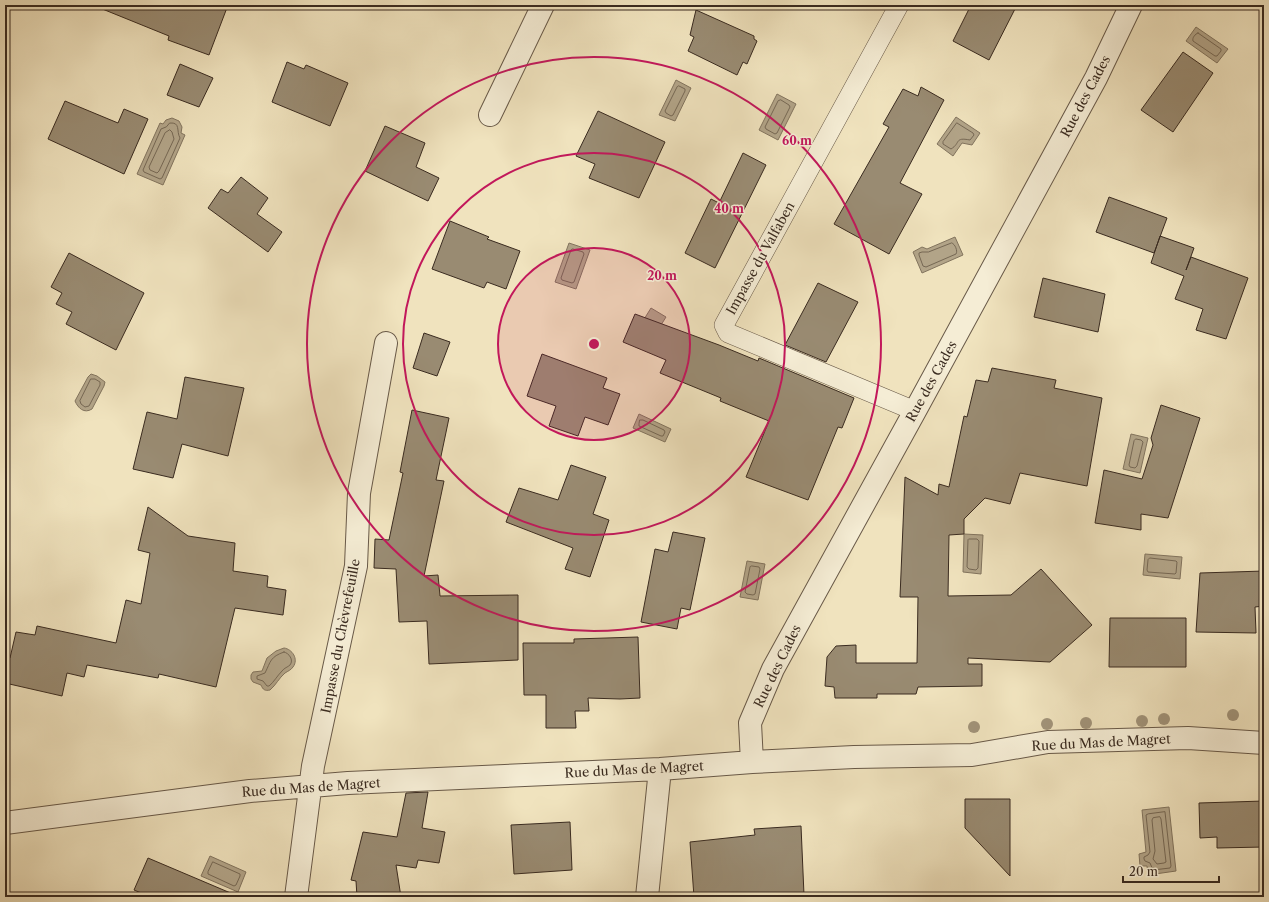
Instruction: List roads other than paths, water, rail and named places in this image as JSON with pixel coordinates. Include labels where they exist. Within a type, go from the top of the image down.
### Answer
[{"type":"street","points":[[490,115],[543,5]]},
{"type":"street","name":"Rue des Cades","points":[[752,762],[750,722],[773,669],[1096,78],[1131,5]]},
{"type":"street","name":"Impasse du Chèvrefeuille","points":[[296,897],[313,766],[356,566],[359,493],[386,343]]},
{"type":"street","name":"Rue du Mas de Magret","points":[[5,823],[250,791],[364,782],[660,769],[752,762],[854,757],[972,755],[1048,742],[1188,738],[1264,743]]},
{"type":"street","points":[[647,897],[660,769]]},
{"type":"lane","name":"Impasse du Valfaben","points":[[899,5],[724,325],[728,333],[915,411]]},
{"type":"water","points":[[1196,27],[1228,49],[1217,63],[1186,41]]},
{"type":"water","points":[[676,80],[691,88],[675,121],[659,115]]},
{"type":"water","points":[[777,94],[796,104],[778,140],[759,130]]},
{"type":"water","points":[[956,117],[980,133],[972,145],[962,143],[953,156],[937,144]]},
{"type":"water","points":[[172,118],[179,121],[182,127],[181,133],[185,135],[163,185],[137,174],[160,123],[163,124],[166,120]]},
{"type":"water","points":[[955,237],[963,255],[922,273],[913,252],[922,247],[927,249]]},
{"type":"water","points":[[569,243],[590,250],[576,289],[555,282]]},
{"type":"water","points":[[651,308],[666,317],[648,346],[633,337]]},
{"type":"water","points":[[91,374],[97,376],[105,382],[92,409],[84,411],[75,401]]},
{"type":"water","points":[[639,414],[671,429],[665,442],[633,428]]},
{"type":"water","points":[[1131,434],[1148,438],[1140,473],[1123,469]]},
{"type":"water","points":[[964,534],[983,535],[981,574],[963,572]]},
{"type":"water","points":[[1145,554],[1182,557],[1180,579],[1143,575]]},
{"type":"water","points":[[747,561],[765,564],[758,600],[740,597]]},
{"type":"water","points":[[284,648],[292,652],[295,658],[295,664],[270,690],[264,690],[261,685],[253,682],[251,675],[253,672],[262,671],[267,658],[276,651]]},
{"type":"water","points":[[1169,807],[1176,871],[1148,875],[1147,866],[1140,866],[1139,854],[1146,852],[1142,810]]},
{"type":"water","points":[[210,856],[246,872],[238,892],[201,876]]}]
